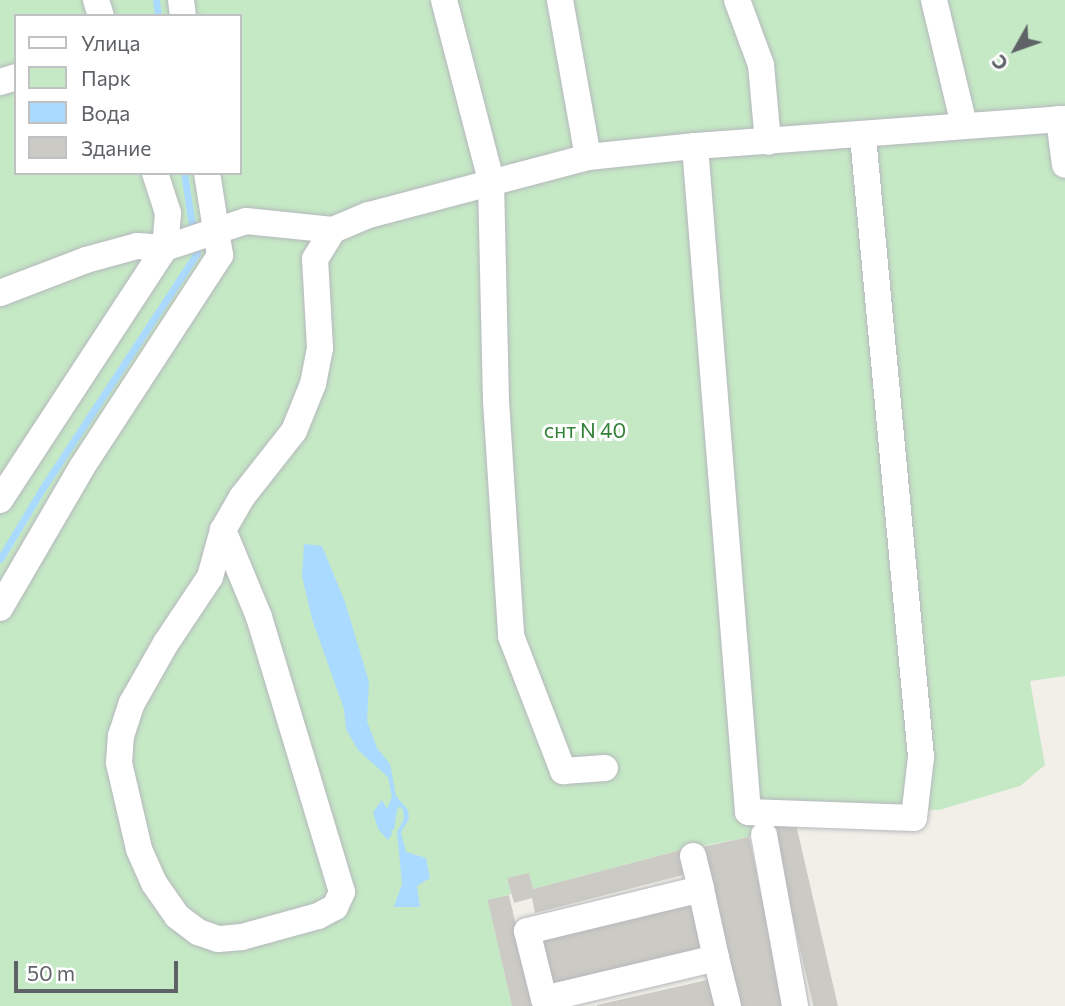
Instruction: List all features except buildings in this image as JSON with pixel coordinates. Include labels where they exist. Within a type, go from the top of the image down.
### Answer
[{"type":"lane","points":[[444,0],[491,181],[496,401],[510,636],[564,771],[605,768]]},
{"type":"lane","points":[[560,0],[588,157]]},
{"type":"lane","points":[[737,0],[761,65],[768,142]]},
{"type":"lane","points":[[934,0],[964,125]]},
{"type":"lane","points":[[0,293],[86,260],[136,246],[165,248],[246,221],[333,230],[369,215],[588,157],[695,146],[863,136],[964,125],[1062,119],[1065,165]]},
{"type":"lane","points":[[695,146],[748,812],[914,818],[921,757],[863,136]]},
{"type":"lane","points":[[0,500],[165,248],[168,213],[156,175]]},
{"type":"lane","points":[[0,608],[82,467],[220,254],[207,175]]},
{"type":"lane","points":[[223,530],[259,617],[342,892],[335,907],[318,916],[242,937],[218,939],[198,932],[177,916],[154,883],[139,849],[119,763],[121,736],[132,703],[166,642],[210,577],[223,530],[242,497],[294,431],[313,384],[320,348],[315,259],[333,230]]},
{"type":"lane","points":[[764,835],[795,1006]]},
{"type":"lane","points":[[693,856],[728,1006]]},
{"type":"lane","points":[[701,889],[527,931],[545,1003],[716,958]]},
{"type":"green space","name":"снт N 40","points":[[0,0],[1065,0],[1065,676],[1030,681],[1045,765],[1020,786],[939,810],[894,809],[772,825],[749,837],[681,850],[533,889],[529,873],[508,878],[511,894],[488,901],[512,1006],[0,1006]]},
{"type":"water","points":[[304,544],[322,546],[345,602],[369,682],[367,721],[377,748],[390,764],[396,796],[408,810],[409,819],[401,832],[406,852],[426,858],[430,878],[417,886],[420,907],[394,907],[402,884],[397,832],[404,819],[403,810],[400,806],[397,810],[394,830],[391,830],[392,834],[388,840],[378,829],[373,812],[382,800],[387,809],[392,797],[388,777],[358,750],[346,729],[344,709],[312,619],[302,576]]},
{"type":"waterway","points":[[156,0],[158,14]]},
{"type":"waterway","points":[[184,175],[193,231]]},
{"type":"waterway","points":[[0,559],[42,489],[197,253],[195,243]]}]
